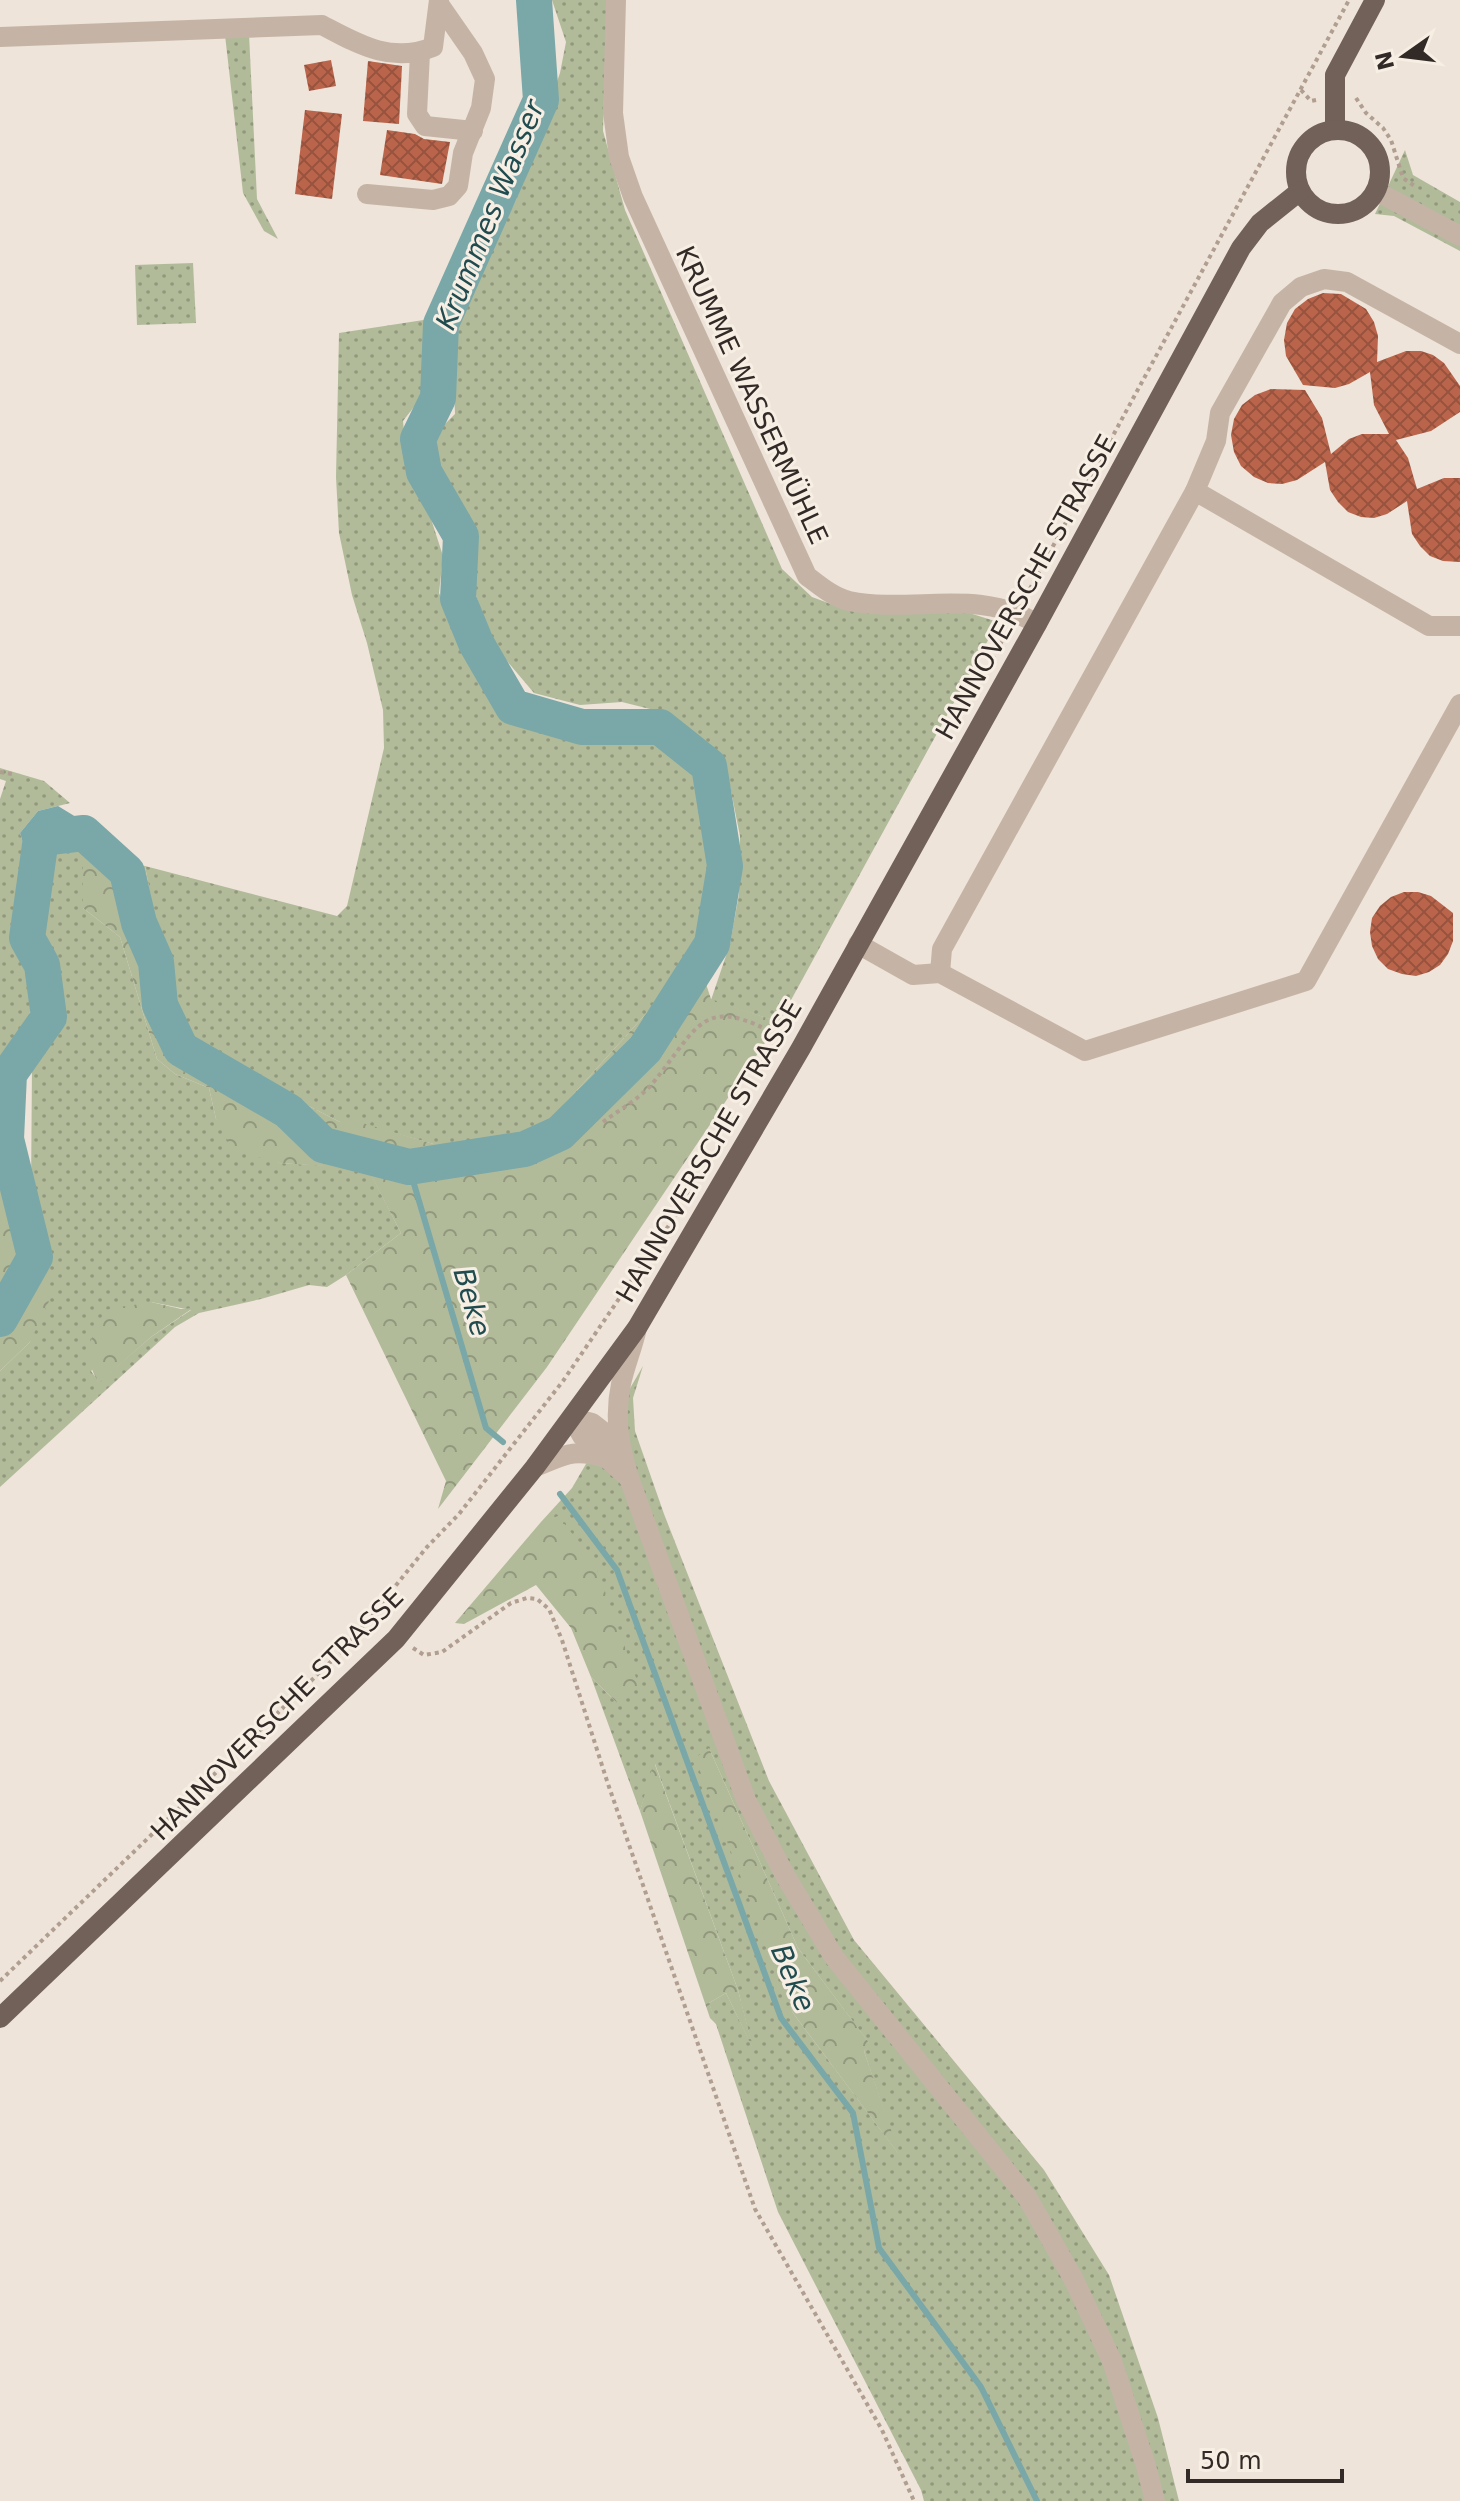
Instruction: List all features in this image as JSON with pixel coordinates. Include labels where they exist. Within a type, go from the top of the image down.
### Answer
[{"type":"main road","points":[[1335,129],[1335,75],[1375,0]]},
{"type":"main road","points":[[1335,129],[1357,133],[1374,148],[1381,169],[1376,191],[1368,202],[1345,214],[1319,210],[1308,202],[1296,180],[1298,156],[1313,137],[1335,129]]},
{"type":"main road","name":"HANNOVERSCHE STRASSE","points":[[0,2018],[396,1639],[535,1467],[637,1328],[801,1048],[1037,624],[1241,248],[1260,223],[1300,191]]},
{"type":"street","name":"KRUMME WASSERMÜHLE","points":[[616,0],[613,113],[619,157],[633,197],[807,576],[825,590],[848,600],[985,605],[1018,611],[1037,624]]},
{"type":"street","points":[[439,2],[426,50],[417,114],[425,126],[473,131]]},
{"type":"street","points":[[367,194],[433,200],[449,196],[458,186],[463,153],[481,108],[485,79],[473,53],[439,2]]},
{"type":"street","points":[[0,37],[322,25],[368,49],[404,53],[426,50],[473,53]]},
{"type":"street","points":[[1376,191],[1460,236]]},
{"type":"street","points":[[940,973],[942,949],[1195,491],[1216,441],[1220,413],[1282,303],[1301,287],[1324,279],[1347,282],[1460,344]]},
{"type":"street","points":[[1195,491],[1429,626],[1460,626],[1460,634]]},
{"type":"street","points":[[858,944],[913,975],[940,973],[1085,1051],[1306,981],[1460,704]]},
{"type":"street","points":[[612,1451],[621,1381],[637,1328]]},
{"type":"street","points":[[572,1418],[592,1423],[629,1478],[746,1800],[786,1877],[834,1957],[1027,2197],[1074,2280],[1112,2361],[1155,2501]]},
{"type":"street","points":[[535,1467],[568,1453],[612,1451]]},
{"type":"path","points":[[988,667],[1349,0]]},
{"type":"path","points":[[1335,99],[1356,97],[1391,140],[1403,178],[1424,192]]},
{"type":"path","points":[[0,772],[12,774]]},
{"type":"path","points":[[603,1122],[649,1087],[692,1030],[710,1017],[728,1016],[767,1029],[801,1048]]},
{"type":"path","points":[[0,1981],[345,1648],[427,1547],[459,1514],[563,1381],[694,1187]]},
{"type":"path","points":[[408,1645],[424,1655],[442,1652],[511,1603],[527,1598],[537,1599],[549,1609],[755,2209],[882,2430],[914,2501]]},
{"type":"green space","points":[[552,0],[607,0],[603,131],[625,210],[782,569],[812,597],[850,611],[966,612],[998,622],[779,1022],[711,1000],[730,944],[739,894],[740,836],[728,776],[700,737],[666,713],[622,702],[580,705],[534,693],[491,642],[474,589],[476,553],[464,524],[442,488],[433,436],[455,414],[452,327],[516,200],[560,73],[566,42]]},
{"type":"green space","points":[[249,34],[257,199],[278,239],[264,231],[243,193],[225,35]]},
{"type":"green space","points":[[1405,150],[1413,175],[1460,202],[1460,251],[1394,216],[1375,214]]},
{"type":"green space","points":[[193,263],[196,323],[137,325],[135,265]]},
{"type":"green space","points":[[430,319],[427,390],[403,421],[406,454],[422,491],[443,556],[439,593],[489,697],[509,715],[578,738],[653,740],[696,771],[712,858],[708,925],[697,957],[543,1128],[486,1146],[437,1145],[359,1123],[340,1122],[221,1061],[189,1035],[173,1001],[171,962],[159,941],[145,866],[337,916],[347,906],[384,748],[383,710],[339,533],[336,477],[339,333]]},
{"type":"green space","points":[[0,768],[44,781],[70,803],[38,811],[20,833],[28,859],[12,943],[32,984],[29,1025],[0,1063],[0,799],[6,781],[0,779]]},
{"type":"green space","points":[[69,842],[83,851],[83,908],[120,937],[157,1059],[175,1074],[209,1088],[216,1119],[279,1163],[368,1168],[401,1233],[327,1287],[309,1285],[199,1313],[175,1327],[0,1487],[0,1371],[30,1342],[44,1243],[31,1194],[32,1064],[57,1029],[59,973],[37,933],[50,862]],"holes":[[[151,1302],[191,1310],[151,1337],[99,1382],[91,1371]]]},
{"type":"green space","points":[[83,851],[145,866],[159,941],[171,962],[173,1001],[189,1035],[221,1061],[340,1122],[359,1122],[437,1145],[486,1146],[543,1128],[697,957],[711,999],[779,1022],[547,1367],[438,1509],[446,1481],[346,1275],[401,1233],[368,1169],[279,1163],[233,1150],[216,1119],[209,1088],[175,1074],[157,1059],[120,937],[83,908]]},
{"type":"green space","points":[[0,1189],[31,1194],[44,1243],[50,1299],[30,1342],[0,1371]]},
{"type":"green space","points":[[151,1302],[181,1309],[193,1308],[151,1337],[99,1383],[89,1354],[92,1338],[105,1310]]},
{"type":"green space","points":[[643,1366],[633,1398],[635,1431],[664,1514],[769,1781],[854,1940],[1044,2170],[1109,2275],[1158,2418],[1179,2501],[924,2501],[778,2212],[709,2003],[726,1993],[752,2046],[738,1990],[655,1764],[640,1811],[591,1677],[617,1703],[541,1522],[572,1488]],"holes":[[[709,1748],[798,1948],[869,2043],[864,2051],[898,2153],[793,2013]]]},
{"type":"green space","points":[[558,1516],[594,1561],[639,1686],[617,1703],[591,1677],[571,1628],[536,1585],[464,1624],[455,1623],[541,1522]]},
{"type":"green space","points":[[709,1748],[798,1948],[870,2044],[864,2051],[900,2156],[793,2013],[695,1758]]},
{"type":"green space","points":[[654,1762],[738,1990],[754,2051],[726,1993],[709,2003],[717,2025],[710,2018],[640,1811]]},
{"type":"water","points":[[58,806],[76,817],[83,851],[69,842],[50,862],[45,882],[26,879],[28,859],[20,833],[38,811]]},
{"type":"building","points":[[331,60],[336,86],[309,91],[304,65]]},
{"type":"building","points":[[368,61],[402,66],[399,124],[363,121]]},
{"type":"building","points":[[305,110],[342,114],[332,199],[295,194]]},
{"type":"building","points":[[387,130],[450,142],[442,184],[380,175]]},
{"type":"building","points":[[1323,293],[1341,294],[1366,309],[1378,336],[1377,362],[1406,351],[1421,351],[1444,363],[1460,386],[1460,412],[1431,431],[1396,440],[1408,458],[1417,489],[1444,478],[1460,478],[1460,562],[1430,556],[1420,546],[1412,534],[1407,501],[1374,518],[1348,512],[1330,490],[1325,462],[1297,480],[1282,484],[1268,483],[1254,477],[1241,466],[1231,435],[1234,419],[1242,405],[1255,395],[1271,389],[1305,390],[1322,418],[1331,454],[1349,439],[1362,434],[1389,434],[1374,405],[1370,372],[1335,388],[1303,385],[1286,356],[1284,340],[1287,323],[1295,309]]},
{"type":"building","points":[[1404,892],[1431,896],[1453,913],[1453,941],[1448,954],[1440,965],[1416,976],[1388,969],[1378,959],[1370,932],[1372,918],[1380,906]]},
{"type":"waterway","name":"Krummes Wasser","points":[[0,1319],[35,1257],[6,1139],[9,1074],[49,1017],[42,965],[27,938],[41,838],[84,833],[127,872],[139,923],[156,962],[160,1005],[181,1049],[288,1111],[323,1145],[409,1167],[525,1149],[560,1133],[645,1049],[712,944],[725,866],[709,766],[660,727],[582,727],[513,707],[476,643],[458,599],[461,536],[424,472],[418,439],[438,398],[441,324],[541,100],[534,0]]},
{"type":"waterway","name":"Beke","points":[[409,1167],[486,1428],[503,1442]]},
{"type":"waterway","name":"Beke","points":[[560,1494],[617,1570],[781,2018],[853,2113],[879,2248],[981,2387],[1037,2501]]}]
